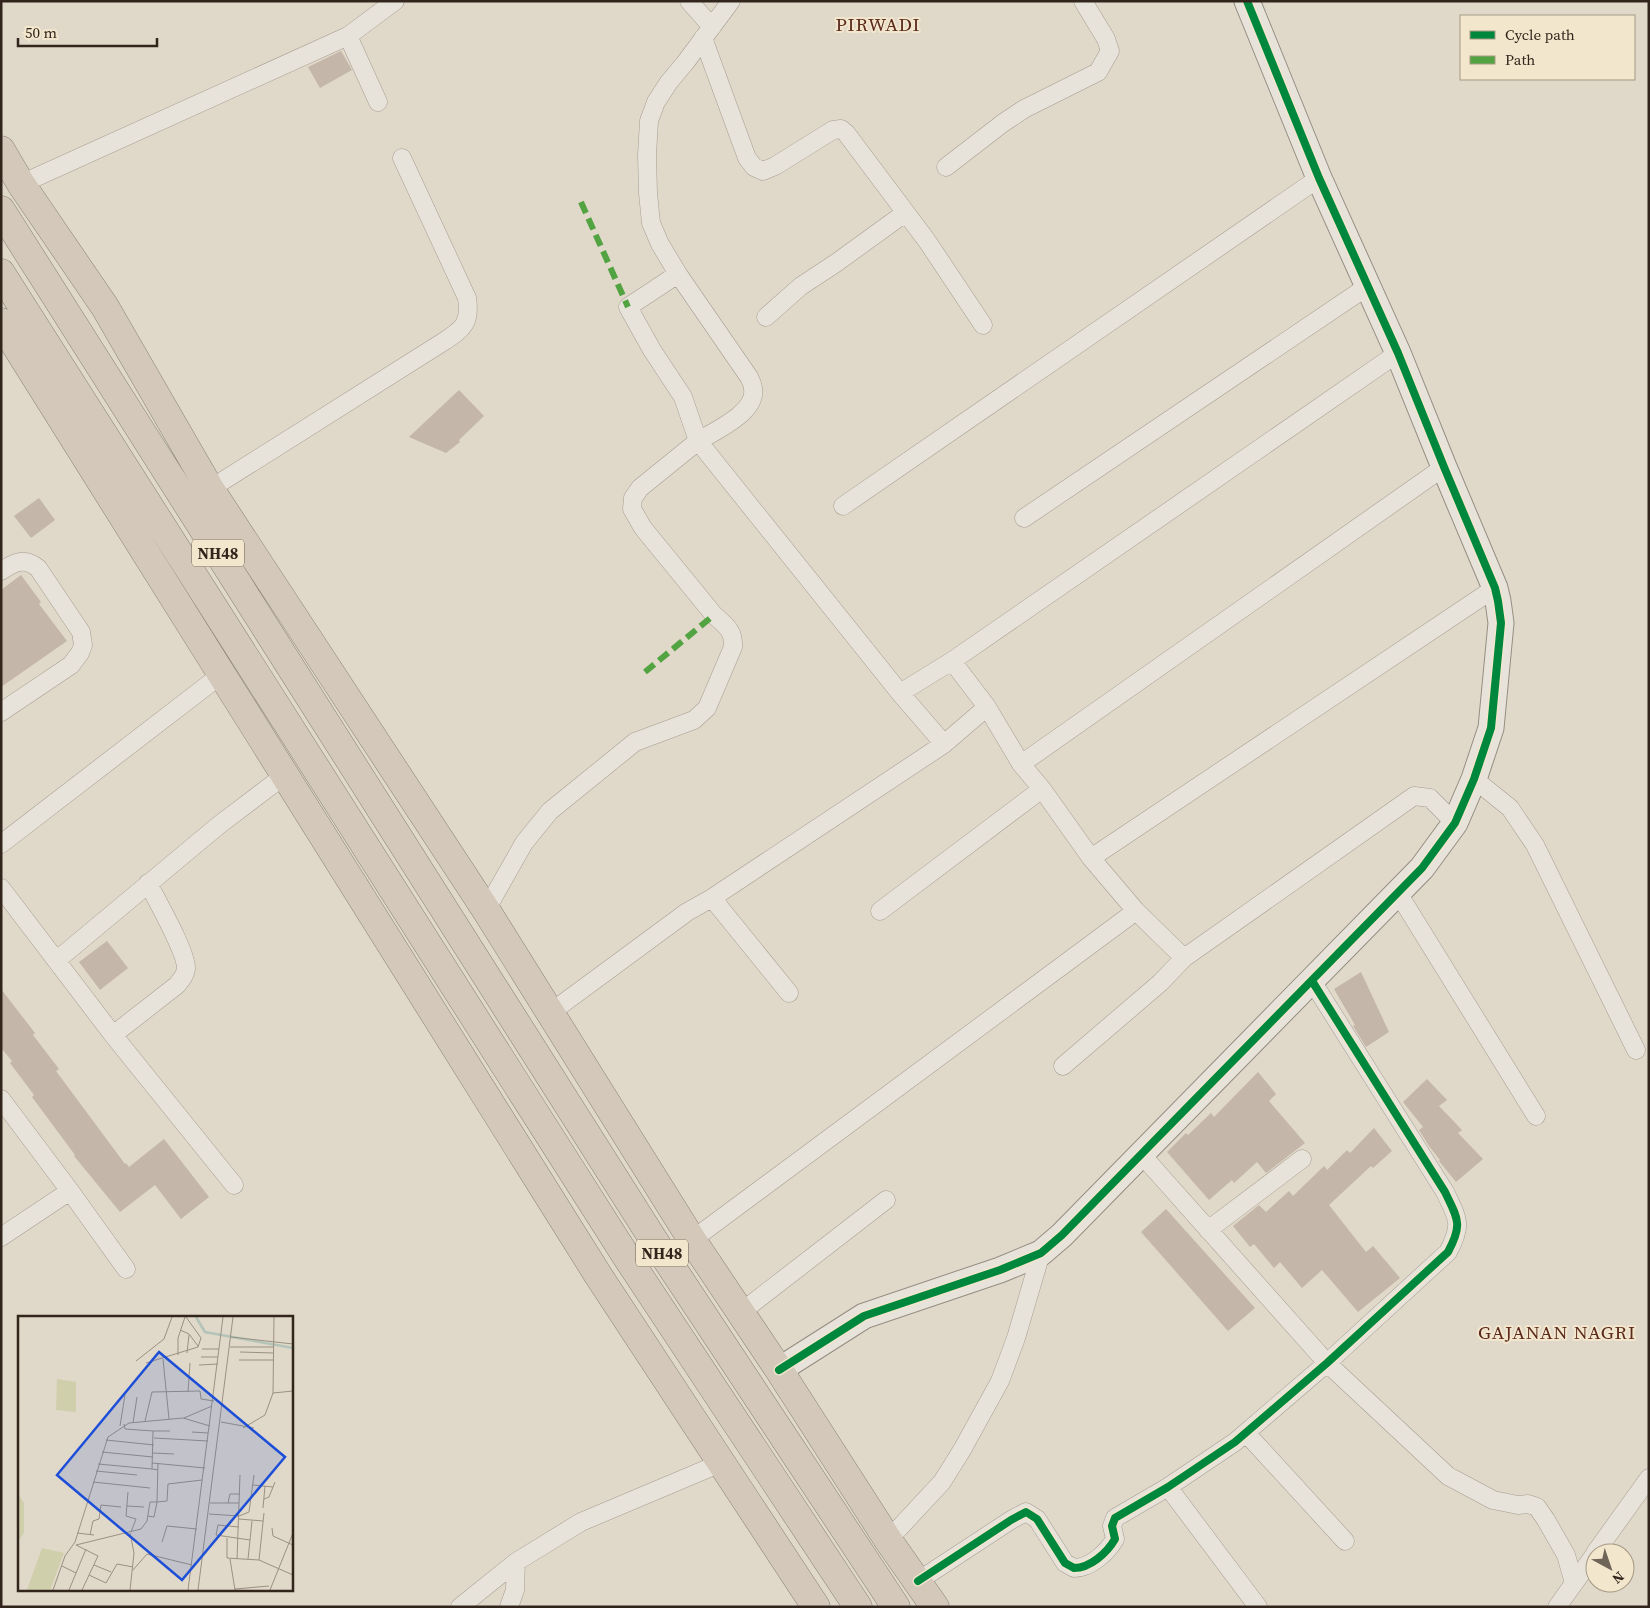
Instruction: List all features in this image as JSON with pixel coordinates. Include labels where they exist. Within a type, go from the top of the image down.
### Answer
[{"type":"highway","points":[[1,150],[21,184],[105,306],[210,489],[486,910],[692,1240],[779,1370],[888,1540],[935,1607]]},
{"type":"highway","name":"NH48","points":[[1,210],[653,1239],[896,1607]]},
{"type":"highway","name":"NH48","points":[[1,273],[626,1256],[858,1607]]},
{"type":"highway","points":[[1,322],[598,1275],[816,1607]]},
{"type":"street","points":[[21,184],[348,36],[395,1]]},
{"type":"street","points":[[689,1],[707,33],[747,158],[754,168],[763,171],[775,166],[833,130],[840,129],[846,133],[927,242],[984,325]]},
{"type":"street","points":[[486,910],[524,843],[550,811],[635,742],[694,720],[707,708],[733,647],[734,637],[727,626],[714,615],[643,528],[632,509],[633,498],[640,488],[698,442],[744,412],[752,399],[754,389],[750,377],[678,274],[660,244],[651,222],[648,193],[647,155],[649,121],[656,102],[731,1]]},
{"type":"street","points":[[946,167],[1024,109],[1098,72],[1110,51],[1106,39],[1083,1]]},
{"type":"street","points":[[779,1370],[864,1316],[1000,1270],[1041,1253],[1062,1235],[1422,868],[1455,822],[1474,779],[1491,728],[1501,623],[1495,588],[1398,353],[1319,178],[1247,1]]},
{"type":"street","points":[[348,36],[378,102]]},
{"type":"street","points":[[210,489],[443,342],[458,332],[468,318],[467,298],[402,158]]},
{"type":"street","points":[[843,506],[1319,178]]},
{"type":"street","points":[[766,317],[810,279],[836,263],[905,213]]},
{"type":"street","points":[[678,274],[628,307],[652,350],[683,397],[698,442],[944,744]]},
{"type":"street","points":[[1024,518],[1368,286]]},
{"type":"street","points":[[900,692],[952,661],[1398,353]]},
{"type":"street","points":[[1021,764],[1444,467]]},
{"type":"street","points":[[1,571],[21,562],[30,562],[38,568],[81,632],[83,645],[80,653],[71,665],[1,712]]},
{"type":"street","points":[[1091,858],[1495,588]]},
{"type":"street","points":[[952,661],[987,707],[1021,764],[1042,789],[1091,858],[1136,912],[1184,958]]},
{"type":"street","points":[[1,844],[222,674]]},
{"type":"street","points":[[550,1013],[687,912],[712,898],[944,744],[987,707]]},
{"type":"street","points":[[57,960],[219,825],[285,775]]},
{"type":"street","points":[[1474,779],[1510,808],[1535,845],[1636,1050]]},
{"type":"street","points":[[880,912],[1042,789]]},
{"type":"street","points":[[1063,1066],[1160,984],[1184,958],[1414,796],[1430,798],[1455,822]]},
{"type":"street","points":[[113,1035],[177,985],[182,980],[186,970],[184,955],[148,883]]},
{"type":"street","points":[[1,888],[113,1035],[234,1185]]},
{"type":"street","points":[[1398,893],[1536,1116]]},
{"type":"street","points":[[712,898],[789,993]]},
{"type":"street","points":[[692,1240],[1136,912]]},
{"type":"street","points":[[918,1581],[1026,1512],[1037,1519],[1065,1563],[1074,1568],[1088,1566],[1110,1548],[1115,1540],[1112,1526],[1115,1518],[1168,1487],[1235,1442],[1327,1364],[1448,1252],[1456,1236],[1458,1220],[1445,1192],[1312,981]]},
{"type":"street","points":[[1,1100],[126,1269]]},
{"type":"street","points":[[1141,1154],[1327,1364],[1448,1476],[1493,1500],[1518,1505],[1528,1504],[1537,1508],[1566,1555],[1574,1583]]},
{"type":"street","points":[[1208,1230],[1302,1159]]},
{"type":"street","points":[[1,1237],[70,1191]]},
{"type":"street","points":[[740,1313],[886,1200]]},
{"type":"street","points":[[888,1540],[942,1482],[1000,1381],[1016,1338],[1041,1253]]},
{"type":"street","points":[[1246,1433],[1345,1541]]},
{"type":"street","points":[[460,1607],[516,1562],[581,1522],[721,1462]]},
{"type":"street","points":[[1602,1543],[1649,1478]]},
{"type":"street","points":[[1168,1487],[1258,1607]]},
{"type":"street","points":[[509,1607],[515,1590],[516,1562]]},
{"type":"street","points":[[1557,1607],[1585,1567]]},
{"type":"building","points":[[341,51],[352,70],[320,88],[308,67]]},
{"type":"building","points":[[459,390],[484,416],[459,440],[460,442],[446,453],[409,437]]},
{"type":"building","points":[[39,498],[55,520],[31,538],[14,516]]},
{"type":"building","points":[[21,575],[41,602],[39,604],[67,641],[1,687],[1,590]]},
{"type":"building","points":[[107,941],[128,968],[100,990],[79,962]]},
{"type":"building","points":[[1361,972],[1389,1032],[1366,1047],[1334,989]]},
{"type":"building","points":[[1,989],[35,1033],[33,1035],[59,1069],[56,1071],[125,1164],[129,1167],[164,1139],[209,1197],[181,1219],[155,1185],[120,1212],[74,1156],[32,1097],[34,1095],[10,1063],[12,1061],[1,1048]]},
{"type":"building","points":[[1258,1072],[1276,1094],[1269,1101],[1305,1143],[1266,1173],[1257,1162],[1234,1183],[1232,1180],[1209,1200],[1167,1152],[1186,1133],[1188,1135],[1211,1113],[1214,1117]]},
{"type":"building","points":[[1427,1079],[1447,1100],[1439,1106],[1462,1130],[1458,1133],[1483,1159],[1456,1182],[1439,1161],[1419,1130],[1423,1127],[1403,1102]]},
{"type":"building","points":[[1374,1128],[1392,1151],[1373,1168],[1371,1166],[1329,1205],[1366,1252],[1373,1246],[1400,1278],[1358,1312],[1322,1270],[1302,1288],[1280,1262],[1274,1268],[1254,1244],[1250,1247],[1233,1226],[1259,1205],[1266,1212],[1289,1191],[1293,1196],[1324,1166],[1327,1170],[1347,1150],[1350,1153]]},
{"type":"building","points":[[1166,1209],[1255,1308],[1228,1331],[1141,1232]]},
{"type":"marked path","points":[[581,202],[628,307]]},
{"type":"marked path","points":[[645,672],[714,615]]},
{"type":"cycle path","points":[[779,1370],[864,1316],[1000,1270],[1041,1253],[1062,1235],[1422,868],[1455,823],[1474,779],[1491,728],[1501,623],[1495,588],[1398,353],[1319,178],[1247,1]]},
{"type":"cycle path","points":[[918,1581],[1026,1512],[1037,1519],[1065,1563],[1074,1568],[1092,1563],[1103,1554],[1115,1539],[1112,1526],[1115,1518],[1168,1487],[1235,1442],[1327,1363],[1448,1252],[1456,1235],[1457,1222],[1456,1215],[1445,1192],[1312,981]]},
{"type":"district","name":"PIRWADI","points":[[878,24]]},
{"type":"district","name":"GAJANAN NAGRI","points":[[1557,1332]]}]
